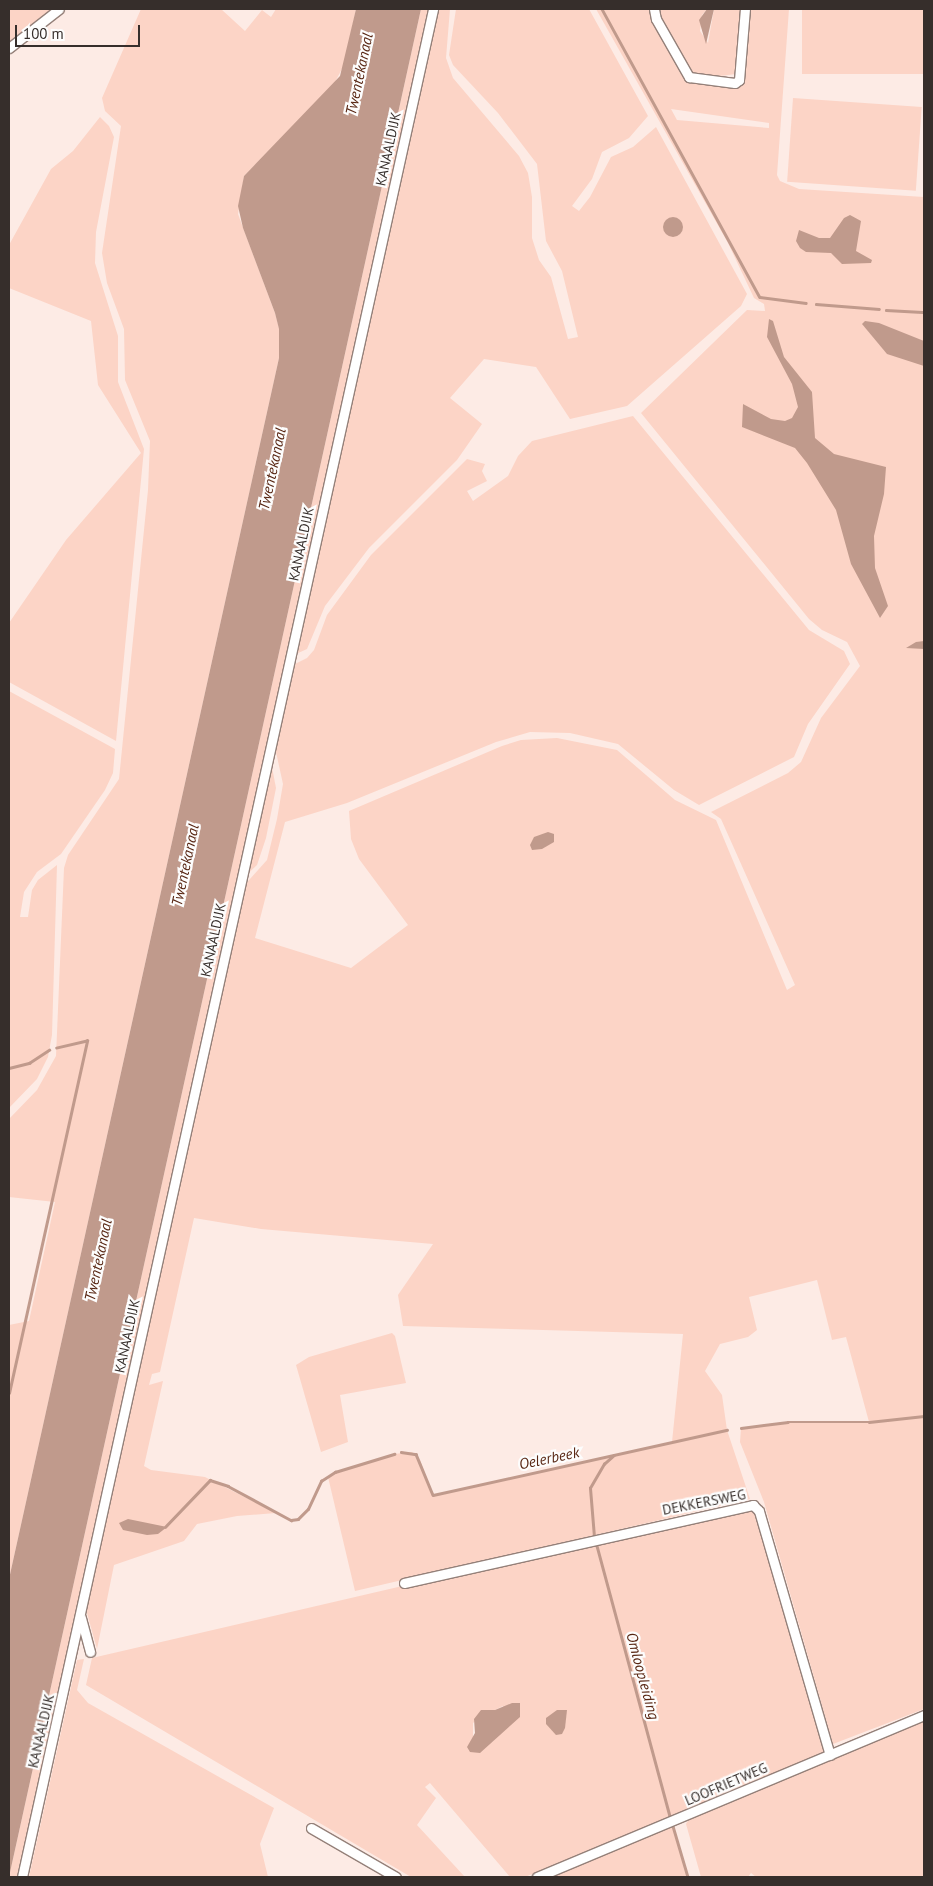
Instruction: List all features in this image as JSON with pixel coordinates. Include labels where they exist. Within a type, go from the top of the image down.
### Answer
[{"type":"street","points":[[9,48],[59,9]]},
{"type":"street","name":"KANAALDIJK","points":[[22,1877],[433,9]]},
{"type":"street","points":[[654,9],[656,19],[689,77],[735,83],[739,80],[745,9]]},
{"type":"street","name":"DEKKERSWEG","points":[[404,1583],[753,1505],[759,1511],[830,1755]]},
{"type":"street","points":[[71,1658],[89,1653],[80,1615]]},
{"type":"street","name":"LOOFRIETWEG","points":[[537,1877],[924,1715]]},
{"type":"street","points":[[311,1828],[396,1877]]},
{"type":"shaded area","points":[[9,9],[53,9],[9,43]]},
{"type":"shaded area","points":[[141,9],[221,9],[245,31],[262,10],[271,17],[276,9],[356,9],[344,65],[334,84],[244,176],[238,214],[275,313],[279,328],[279,358],[9,1579],[9,1325],[29,1321],[55,1202],[9,1197],[9,1119],[37,1090],[56,1056],[64,868],[68,855],[119,779],[148,490],[150,441],[125,380],[124,329],[107,283],[102,253],[121,126],[105,111],[102,98]]},
{"type":"shaded area","points":[[421,9],[430,9],[215,977],[19,1877],[9,1877]]},
{"type":"shaded area","points":[[437,9],[450,9],[446,58],[453,78],[519,156],[528,173],[532,197],[532,238],[539,260],[551,277],[568,339],[578,337],[562,271],[546,241],[537,164],[498,113],[453,65],[449,55],[456,9],[589,9],[648,116],[629,138],[602,152],[592,179],[572,206],[579,211],[590,197],[611,157],[633,147],[656,127],[747,294],[741,306],[627,406],[570,419],[536,367],[484,359],[450,398],[482,424],[457,460],[369,548],[325,606],[307,649],[296,654],[294,651]]},
{"type":"shaded area","points":[[596,9],[651,9],[686,79],[739,85],[747,9],[789,9],[777,175],[780,181],[799,189],[924,197],[924,1709],[833,1744],[764,1502],[740,1442],[741,1428],[788,1422],[869,1422],[846,1337],[832,1340],[817,1280],[749,1297],[757,1330],[748,1337],[720,1344],[705,1371],[722,1395],[727,1430],[750,1499],[355,1591],[328,1477],[335,1472],[394,1454],[412,1452],[420,1460],[433,1495],[672,1442],[683,1334],[403,1326],[398,1295],[433,1244],[261,1229],[194,1218],[160,1372],[152,1374],[149,1385],[163,1381],[144,1466],[151,1470],[205,1477],[276,1513],[237,1516],[197,1524],[184,1541],[114,1565],[97,1649],[85,1606],[241,889],[267,860],[277,819],[283,784],[274,743],[291,666],[307,658],[314,650],[327,615],[371,555],[467,459],[485,464],[482,471],[487,481],[467,491],[473,501],[508,476],[518,456],[532,441],[633,416],[809,630],[844,651],[850,664],[808,724],[794,757],[699,805],[674,790],[618,744],[570,733],[530,732],[496,742],[347,803],[285,822],[255,938],[351,968],[408,925],[359,859],[351,839],[349,811],[502,746],[521,740],[557,738],[617,750],[675,800],[716,820],[787,990],[795,985],[721,819],[711,812],[788,773],[801,762],[821,718],[860,666],[847,642],[822,630],[809,619],[641,413],[747,310],[765,311],[764,304],[754,298],[728,243]],"holes":[[[671,109],[769,123],[769,128],[677,120]]]},
{"type":"shaded area","points":[[659,9],[707,9],[702,15],[700,31],[708,43],[714,9],[742,9],[736,74],[711,77],[693,74],[658,15]]},
{"type":"shaded area","points":[[802,9],[924,9],[924,74],[802,74]]},
{"type":"shaded area","points":[[793,98],[922,107],[916,191],[787,182]]},
{"type":"shaded area","points":[[100,117],[109,126],[114,137],[96,232],[95,263],[118,336],[118,382],[144,449],[116,741],[9,682],[9,623],[66,540],[141,453],[98,385],[91,321],[9,288],[9,245],[51,169],[73,151]]},
{"type":"shaded area","points":[[9,691],[115,749],[113,773],[105,790],[61,854],[37,872],[24,892],[20,917],[28,917],[32,890],[38,880],[57,865],[52,1035],[48,1057],[37,1079],[9,1108]]},
{"type":"shaded area","points":[[270,757],[276,788],[266,838],[257,865],[243,878]]},
{"type":"shaded area","points":[[392,1333],[395,1336],[406,1383],[340,1395],[348,1442],[321,1452],[296,1365],[309,1357]]},
{"type":"shaded area","points":[[755,1509],[825,1754],[525,1877],[510,1877],[430,1783],[425,1787],[436,1798],[417,1825],[465,1877],[411,1877],[86,1685],[92,1658],[596,1541]],"holes":[[[503,1706],[502,1731],[492,1742],[473,1737],[473,1723],[488,1710],[495,1710]]]},
{"type":"shaded area","points":[[84,1659],[77,1690],[88,1703],[274,1808],[260,1844],[268,1877],[29,1877],[77,1660]]},
{"type":"shaded area","points":[[924,1721],[924,1877],[756,1877],[751,1873],[748,1877],[701,1877],[686,1824],[689,1819]]},
{"type":"shaded area","points":[[673,1826],[688,1877],[551,1877],[579,1865]]},
{"type":"water","name":"Twentekanaal","points":[[356,9],[421,9],[9,1877],[9,1579],[279,358],[279,329],[275,313],[243,228],[238,206],[244,176],[340,76]]},
{"type":"water","points":[[707,9],[714,9],[706,44],[699,20]]},
{"type":"water","points":[[850,215],[861,221],[856,251],[872,260],[871,263],[842,264],[831,253],[806,252],[800,248],[796,241],[799,230],[819,238],[830,238],[844,218]]},
{"type":"water","points":[[673,217],[680,220],[683,227],[680,234],[673,237],[666,234],[663,227],[666,220]]},
{"type":"water","points":[[769,319],[773,321],[784,357],[812,392],[815,438],[834,454],[886,467],[884,494],[874,536],[875,568],[888,606],[880,618],[851,564],[836,510],[807,463],[795,448],[742,427],[743,404],[771,419],[785,421],[792,418],[798,407],[792,384],[767,337]]},
{"type":"water","points":[[865,321],[879,323],[924,341],[924,366],[887,354],[862,324]]},
{"type":"water","points":[[924,641],[924,649],[906,648],[916,642]]},
{"type":"water","points":[[548,832],[554,834],[554,842],[542,849],[532,850],[530,845],[534,837]]},
{"type":"water","points":[[128,1519],[167,1527],[158,1534],[147,1535],[123,1530],[119,1523]]},
{"type":"water","points":[[512,1703],[520,1703],[520,1717],[480,1753],[470,1752],[467,1747],[475,1733],[474,1719],[481,1710],[495,1710]]},
{"type":"water","points":[[557,1710],[567,1710],[565,1728],[562,1734],[556,1735],[546,1724],[546,1718]]},
{"type":"waterway","points":[[602,9],[760,297],[806,303]]},
{"type":"waterway","points":[[816,304],[879,309]]},
{"type":"waterway","points":[[886,310],[922,312]]},
{"type":"waterway","points":[[9,1393],[87,1041],[57,1048]]},
{"type":"waterway","points":[[9,1068],[29,1063],[49,1050]]},
{"type":"waterway","name":"Oelerbeek","points":[[741,1428],[788,1422],[869,1422],[924,1416]]},
{"type":"waterway","name":"Oelerbeek","points":[[401,1452],[416,1454],[433,1495],[727,1430]]},
{"type":"waterway","name":"Oelerbeek","points":[[165,1527],[210,1480],[228,1486],[291,1520],[298,1519],[308,1509],[321,1481],[335,1472],[394,1454]]},
{"type":"waterway","name":"Omloopleiding","points":[[594,1537],[590,1488],[604,1464],[614,1455]]},
{"type":"waterway","name":"Omloopleiding","points":[[596,1542],[670,1816]]},
{"type":"waterway","name":"Omloopleiding","points":[[673,1826],[688,1877]]}]
